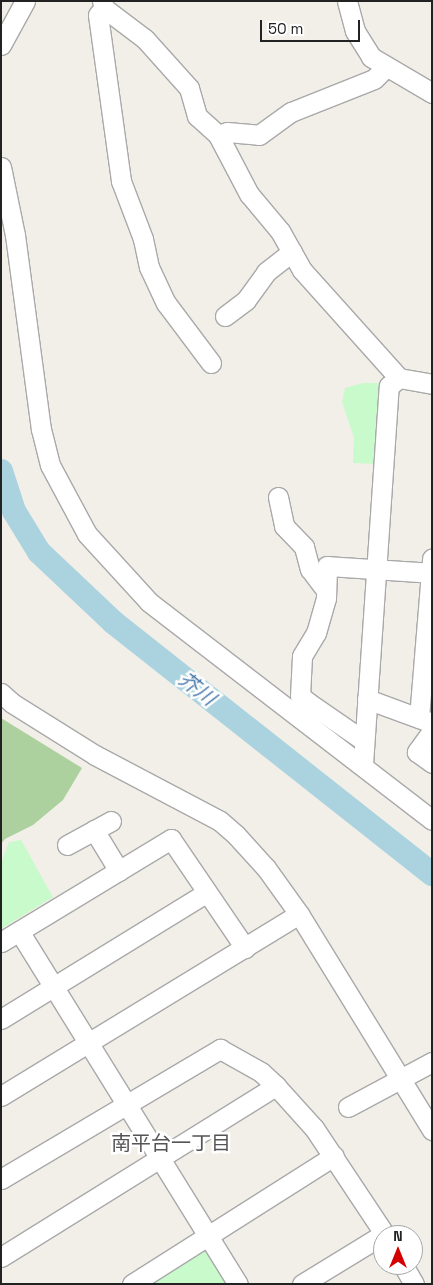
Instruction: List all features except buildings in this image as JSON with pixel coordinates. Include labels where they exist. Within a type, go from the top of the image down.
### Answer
[{"type":"street","points":[[1,45],[25,1]]},
{"type":"street","points":[[347,1],[362,45],[371,57],[385,68],[432,93]]},
{"type":"street","points":[[211,362],[166,303],[149,267],[143,239],[121,181],[98,15],[103,5],[145,40],[189,88],[202,124],[218,135],[244,187],[280,230],[302,270],[399,378],[432,384]]},
{"type":"street","points":[[218,135],[227,132],[259,135],[290,112],[374,79],[385,68]]},
{"type":"street","points":[[1,168],[16,235],[41,429],[50,465],[62,493],[87,534],[149,602],[304,710],[364,741]]},
{"type":"street","points":[[225,316],[246,300],[266,272],[292,252]]},
{"type":"street","points":[[363,764],[388,386],[399,378]]},
{"type":"street","points":[[278,497],[284,526],[304,547],[310,569],[326,590]]},
{"type":"street","points":[[431,809],[396,790],[363,764],[304,710],[300,696],[302,656],[316,633],[326,590],[327,566],[375,569],[431,568],[427,724],[417,752],[432,763]]},
{"type":"street","points":[[1,693],[95,756],[220,821],[265,866],[299,914],[432,1130]]},
{"type":"street","points":[[367,699],[427,724]]},
{"type":"street","points":[[67,845],[111,821]]},
{"type":"street","points":[[94,830],[119,871]]},
{"type":"street","points":[[1,942],[171,839],[245,948]]},
{"type":"street","points":[[1,1018],[54,988],[206,893]]},
{"type":"street","points":[[1,1096],[91,1043],[299,914]]},
{"type":"street","points":[[19,931],[91,1043],[159,1159],[238,1284]]},
{"type":"street","points":[[1,1178],[220,1049],[262,1072],[314,1128],[378,1225]]},
{"type":"street","points":[[348,1106],[432,1062]]},
{"type":"street","points":[[1,1257],[276,1086]]},
{"type":"street","points":[[136,1283],[334,1156]]},
{"type":"street","points":[[314,1280],[373,1241]]},
{"type":"green space","points":[[363,383],[384,383],[378,464],[353,463],[354,438],[342,402],[345,388]]},
{"type":"green space","points":[[1,718],[82,768],[63,800],[33,825],[5,839],[1,844]]},
{"type":"green space","points":[[21,840],[53,897],[1,929],[1,863],[9,842]]},
{"type":"green space","points":[[203,1244],[232,1284],[147,1284]]},
{"type":"waterway","name":"芥川","points":[[1,471],[14,511],[39,552],[113,622],[432,874]]},
{"type":"district","name":"南平台一丁目","points":[[171,1143]]}]
